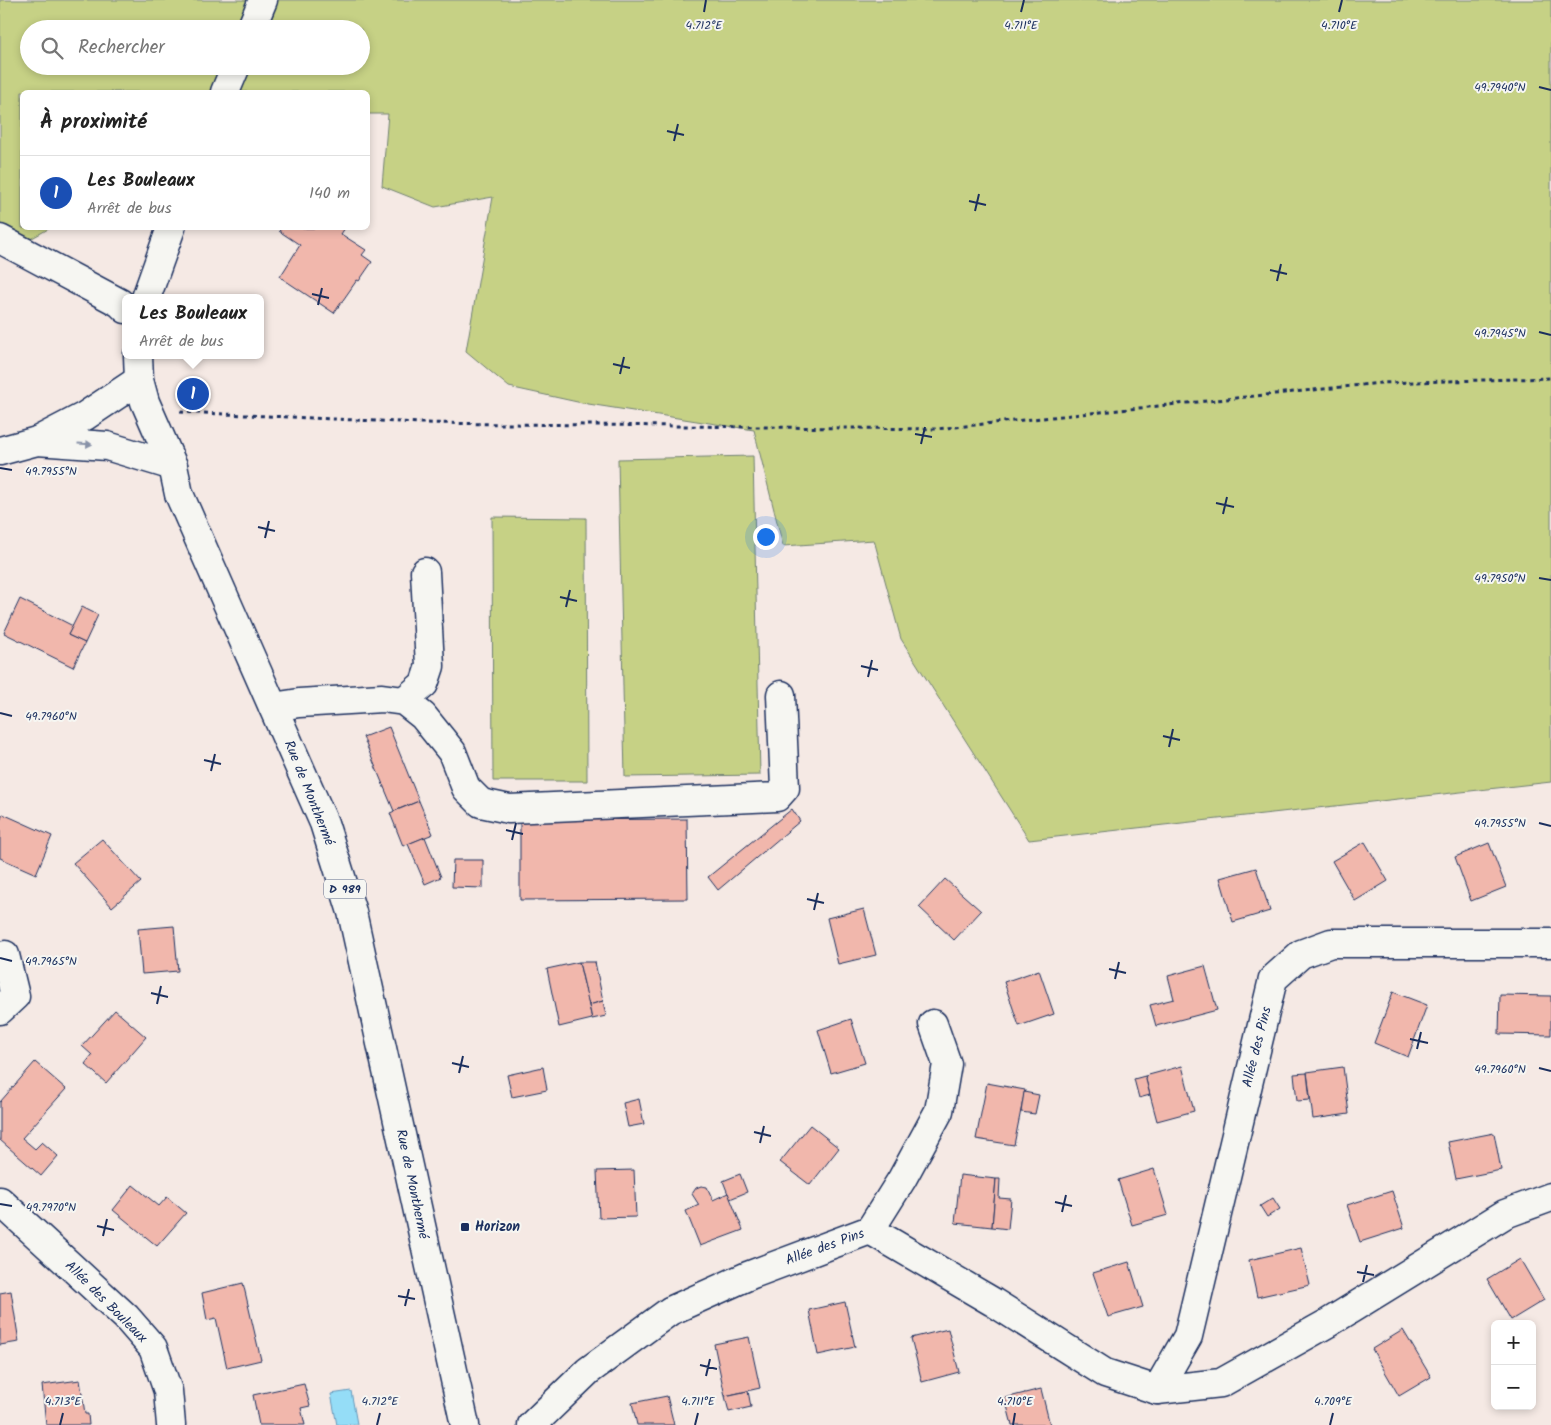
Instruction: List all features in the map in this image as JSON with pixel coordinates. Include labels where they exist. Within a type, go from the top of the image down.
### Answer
[{"type":"street","points":[[255,20],[263,0]]},
{"type":"street","points":[[226,90],[232,75]]},
{"type":"street","points":[[147,294],[170,230]]},
{"type":"street","points":[[0,239],[122,305]]},
{"type":"street","points":[[0,450],[37,441],[85,416],[139,368]]},
{"type":"street","name":"Rue de Monthermé","points":[[139,368],[147,410],[173,466],[179,494],[324,823],[352,912],[465,1425]]},
{"type":"street","points":[[37,441],[107,446],[173,466]]},
{"type":"street","points":[[404,701],[424,684],[430,666],[425,572]]},
{"type":"street","points":[[273,707],[299,703],[382,698],[404,701],[423,716],[452,752],[466,788],[481,803],[509,809],[777,797],[786,788],[781,695]]},
{"type":"street","name":"Allée des Pins","points":[[1157,1390],[1188,1336],[1273,980],[1301,954],[1331,943],[1551,943]]},
{"type":"street","points":[[0,1010],[15,996],[5,954]]},
{"type":"street","points":[[870,1230],[902,1179],[939,1111],[947,1064],[933,1024]]},
{"type":"street","name":"Allée des Pins","points":[[532,1425],[588,1371],[670,1311],[750,1275],[870,1230],[993,1302],[1105,1373],[1157,1390],[1220,1383],[1328,1323],[1505,1214],[1551,1197]]},
{"type":"street","name":"Allée des Bouleaux","points":[[0,1201],[126,1318],[153,1348],[168,1391],[171,1425]]},
{"type":"path","points":[[147,410],[421,424],[936,429],[1381,382],[1551,378]]},
{"type":"green space","points":[[0,0],[1551,0],[1551,782],[1029,840],[901,639],[874,540],[783,546],[754,430],[582,403],[509,387],[466,351],[493,197],[435,207],[382,186],[388,114],[370,114],[370,90],[20,90],[20,230],[46,230],[0,256]]},
{"type":"green space","points":[[753,456],[760,775],[625,777],[618,459]]},
{"type":"green space","points":[[492,517],[586,518],[587,781],[493,781]]},
{"type":"water","points":[[351,1391],[357,1424],[337,1425],[331,1394]]},
{"type":"building","points":[[344,230],[341,234],[366,250],[362,255],[372,262],[334,313],[280,277],[300,245],[279,231]]},
{"type":"building","points":[[20,599],[73,626],[68,635],[85,643],[73,667],[4,633]]},
{"type":"building","points":[[82,607],[98,615],[85,643],[68,635]]},
{"type":"building","points":[[389,727],[419,801],[394,811],[363,737]]},
{"type":"building","points":[[419,801],[433,834],[403,846],[390,813]]},
{"type":"building","points":[[792,809],[800,821],[718,890],[708,877]]},
{"type":"building","points":[[3,814],[52,836],[36,874],[0,858],[0,821]]},
{"type":"building","points":[[687,819],[688,899],[520,900],[520,820]]},
{"type":"building","points":[[425,837],[441,877],[425,884],[408,844]]},
{"type":"building","points":[[102,839],[141,882],[112,907],[73,863]]},
{"type":"building","points":[[1365,842],[1388,881],[1355,901],[1332,861]]},
{"type":"building","points":[[1489,843],[1506,887],[1471,901],[1455,857]]},
{"type":"building","points":[[453,860],[483,860],[483,888],[452,887]]},
{"type":"building","points":[[1256,868],[1270,911],[1233,922],[1220,878]]},
{"type":"building","points":[[945,879],[981,911],[954,940],[919,907]]},
{"type":"building","points":[[864,909],[876,955],[838,964],[827,918]]},
{"type":"building","points":[[174,926],[178,971],[142,974],[138,929]]},
{"type":"building","points":[[579,962],[592,1019],[559,1027],[547,969]]},
{"type":"building","points":[[579,962],[595,962],[603,1001],[589,1005]]},
{"type":"building","points":[[1205,966],[1217,1010],[1156,1026],[1150,1005],[1174,999],[1168,976]]},
{"type":"building","points":[[1039,970],[1054,1014],[1019,1026],[1004,982]]},
{"type":"building","points":[[1393,992],[1427,1005],[1408,1057],[1374,1043]]},
{"type":"building","points":[[1500,995],[1551,996],[1551,1035],[1499,1034]]},
{"type":"building","points":[[603,1001],[606,1016],[592,1019],[589,1005]]},
{"type":"building","points":[[115,1010],[146,1037],[106,1083],[85,1064],[92,1055],[82,1046]]},
{"type":"building","points":[[851,1019],[865,1063],[831,1073],[818,1030]]},
{"type":"building","points":[[35,1062],[66,1089],[22,1138],[35,1149],[42,1142],[58,1156],[41,1176],[0,1140],[0,1102]]},
{"type":"building","points":[[1182,1066],[1194,1111],[1157,1121],[1145,1076]]},
{"type":"building","points":[[543,1067],[547,1090],[512,1097],[507,1075]]},
{"type":"building","points":[[1343,1067],[1349,1114],[1313,1119],[1307,1072]]},
{"type":"building","points":[[1307,1073],[1310,1100],[1297,1101],[1294,1074]]},
{"type":"building","points":[[1145,1076],[1150,1095],[1139,1098],[1134,1079]]},
{"type":"building","points":[[987,1083],[1025,1090],[1014,1145],[976,1139]]},
{"type":"building","points":[[1024,1092],[1039,1095],[1035,1114],[1021,1112]]},
{"type":"building","points":[[639,1099],[644,1124],[628,1127],[623,1103]]},
{"type":"building","points":[[810,1125],[839,1148],[810,1185],[780,1162]]},
{"type":"building","points":[[1494,1133],[1501,1170],[1456,1179],[1448,1142]]},
{"type":"building","points":[[1154,1169],[1168,1215],[1132,1225],[1118,1180]]},
{"type":"building","points":[[634,1170],[636,1217],[599,1218],[597,1171]]},
{"type":"building","points":[[740,1174],[747,1192],[730,1199],[723,1181]]},
{"type":"building","points":[[960,1175],[996,1179],[992,1227],[955,1223]]},
{"type":"building","points":[[996,1179],[1000,1179],[999,1198],[1011,1199],[1008,1229],[992,1227]]},
{"type":"building","points":[[133,1185],[159,1206],[167,1197],[186,1213],[157,1246],[113,1210]]},
{"type":"building","points":[[701,1186],[707,1187],[713,1200],[728,1193],[743,1230],[700,1246],[686,1211],[699,1205],[692,1194],[696,1188]]},
{"type":"building","points":[[1392,1191],[1404,1228],[1360,1242],[1347,1205]]},
{"type":"building","points":[[1273,1198],[1280,1209],[1267,1217],[1260,1206]]},
{"type":"building","points":[[1301,1248],[1310,1285],[1257,1297],[1249,1260]]},
{"type":"building","points":[[1520,1259],[1544,1300],[1511,1320],[1487,1279]]},
{"type":"building","points":[[1129,1262],[1143,1307],[1108,1317],[1093,1273]]},
{"type":"building","points":[[243,1283],[261,1360],[227,1368],[216,1318],[207,1320],[202,1293]]},
{"type":"building","points":[[11,1291],[19,1342],[0,1345],[0,1293]]},
{"type":"building","points":[[845,1302],[855,1347],[818,1355],[809,1310]]},
{"type":"building","points":[[948,1329],[959,1372],[922,1382],[911,1338]]},
{"type":"building","points":[[1403,1330],[1431,1377],[1399,1396],[1372,1349]]},
{"type":"building","points":[[749,1337],[760,1388],[725,1396],[714,1344]]},
{"type":"building","points":[[80,1380],[85,1414],[88,1414],[89,1425],[46,1425],[42,1385]]},
{"type":"building","points":[[304,1384],[310,1406],[301,1408],[305,1425],[259,1425],[253,1395]]},
{"type":"building","points":[[1041,1389],[1050,1425],[1012,1425],[1005,1398]]},
{"type":"building","points":[[748,1391],[751,1407],[729,1412],[725,1396]]},
{"type":"building","points":[[667,1396],[674,1425],[637,1425],[632,1403]]},
{"type":"place","name":"Les Bouleaux","points":[[193,394]]},
{"type":"place","name":"Horizon","points":[[465,1227]]}]
